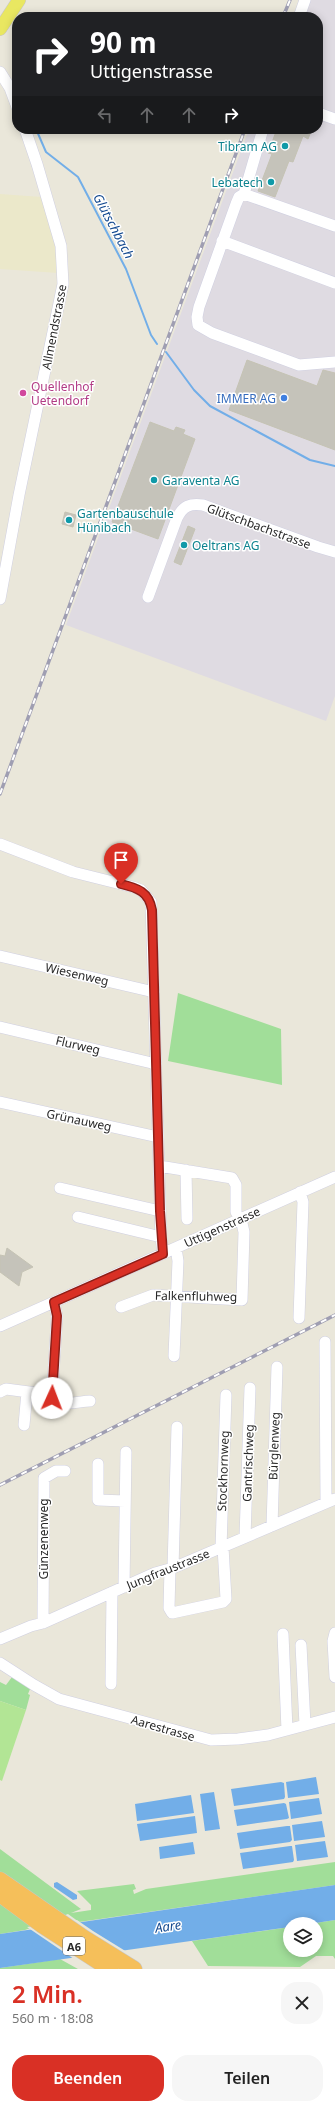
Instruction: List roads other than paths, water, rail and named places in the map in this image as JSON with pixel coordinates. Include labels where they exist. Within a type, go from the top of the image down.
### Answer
[{"type":"highway","name":"A6","points":[[0,1880],[40,1908],[109,1961]]},
{"type":"highway","name":"A6","points":[[0,1894],[22,1911],[109,1961],[134,1969]]},
{"type":"highway","points":[[109,1961],[146,1969]]},
{"type":"main road","points":[[0,29],[19,0]]},
{"type":"street","points":[[301,12],[305,0]]},
{"type":"street","points":[[0,72],[8,84],[12,94]]},
{"type":"street","points":[[323,115],[335,119]]},
{"type":"street","name":"Allmendstrasse","points":[[0,599],[19,495],[63,284],[63,263],[59,240],[38,164],[27,134]]},
{"type":"street","points":[[261,134],[244,194],[238,200],[199,307],[197,317],[198,325],[212,333],[299,365],[335,362]]},
{"type":"street","points":[[244,194],[335,226]]},
{"type":"street","points":[[222,241],[335,283]]},
{"type":"street","name":"Glütschbachstrasse","points":[[148,597],[177,518],[181,511],[194,503],[318,548],[335,552]]},
{"type":"street","points":[[0,844],[73,872],[133,887],[147,895],[152,910],[160,1211],[163,1254]]},
{"type":"street","name":"Wiesenweg","points":[[0,956],[154,992]]},
{"type":"street","name":"Flurweg","points":[[0,1027],[156,1064]]},
{"type":"street","name":"Grünauweg","points":[[0,1102],[158,1137]]},
{"type":"street","points":[[159,1166],[232,1178],[236,1185],[238,1216]]},
{"type":"street","points":[[186,1170],[187,1219]]},
{"type":"street","name":"Uttigenstrasse","points":[[0,1326],[176,1248],[238,1216],[335,1177]]},
{"type":"street","points":[[60,1188],[160,1211]]},
{"type":"street","points":[[299,1318],[303,1202],[300,1192]]},
{"type":"street","name":"Falkenfluhweg","points":[[121,1307],[149,1296],[242,1300],[244,1232],[238,1216]]},
{"type":"street","points":[[78,1217],[161,1237]]},
{"type":"street","points":[[174,1356],[178,1261],[176,1248]]},
{"type":"street","points":[[54,1302],[57,1316],[52,1395],[54,1401],[72,1404],[79,1400],[90,1401]]},
{"type":"street","points":[[325,1342],[330,1501]]},
{"type":"street","name":"Bürglenweg","points":[[272,1526],[277,1367]]},
{"type":"street","name":"Gantrischweg","points":[[245,1537],[250,1388]]},
{"type":"street","points":[[0,1392],[6,1389],[52,1395]]},
{"type":"street","points":[[24,1425],[27,1392]]},
{"type":"street","name":"Stockhornweg","points":[[172,1568],[170,1608],[172,1613],[223,1602],[226,1599],[222,1547],[226,1395]]},
{"type":"street","points":[[172,1568],[177,1427]]},
{"type":"street","points":[[124,1587],[126,1452]]},
{"type":"street","points":[[98,1464],[98,1500],[125,1501]]},
{"type":"street","name":"Günzenenweg","points":[[43,1623],[44,1478],[56,1471],[65,1471]]},
{"type":"street","name":"Jungfraustrasse","points":[[0,1639],[31,1626],[43,1623],[155,1573],[172,1568],[330,1501]]},
{"type":"street","points":[[111,1684],[112,1592]]},
{"type":"street","points":[[335,1633],[333,1641],[335,1678]]},
{"type":"street","points":[[283,1634],[287,1730]]},
{"type":"street","points":[[301,1645],[305,1725]]},
{"type":"street","name":"Aarestrasse","points":[[0,1663],[34,1685],[59,1698],[211,1740],[238,1739],[287,1730],[335,1717]]},
{"type":"water","points":[[316,1777],[319,1794],[288,1798],[286,1782]]},
{"type":"water","points":[[281,1782],[284,1783],[284,1799],[234,1806],[231,1789]]},
{"type":"water","points":[[214,1792],[220,1829],[205,1831],[200,1794]]},
{"type":"water","points":[[191,1795],[194,1813],[137,1821],[135,1804]]},
{"type":"water","points":[[319,1798],[322,1814],[291,1819],[289,1802]]},
{"type":"water","points":[[284,1803],[286,1804],[289,1818],[287,1819],[237,1826],[234,1810]]},
{"type":"water","points":[[195,1816],[197,1833],[140,1841],[137,1824]]},
{"type":"water","points":[[322,1821],[325,1837],[294,1841],[292,1825]]},
{"type":"water","points":[[290,1826],[292,1840],[290,1842],[240,1849],[237,1833]]},
{"type":"water","points":[[325,1841],[328,1857],[297,1861],[295,1845]]},
{"type":"water","points":[[193,1842],[195,1854],[160,1859],[159,1847]]},
{"type":"water","points":[[292,1846],[293,1862],[243,1869],[240,1853]]},
{"type":"water","points":[[57,1882],[77,1895],[77,1899],[73,1900],[54,1887],[54,1883]]},
{"type":"water","name":"Aare","points":[[335,1885],[335,1920],[323,1922],[323,1917],[283,1917],[283,1928],[0,1968],[0,1934]]},
{"type":"waterway","name":"Glütschbach","points":[[38,134],[46,152],[78,177],[126,269],[151,335],[157,344]]},
{"type":"waterway","name":"Glütschbach","points":[[166,352],[194,390],[210,406],[310,460],[335,466]]},
{"type":"railway","points":[[285,12],[290,0]]},
{"type":"railway","points":[[0,794],[243,134]]},
{"type":"railway","points":[[0,1485],[335,1315]]},
{"type":"place","name":"Tibram AG","points":[[285,146]]},
{"type":"place","name":"Lebatech","points":[[271,182]]},
{"type":"place","name":"Quellenhof Uetendorf","points":[[23,393]]},
{"type":"place","name":"IMMER AG","points":[[284,398]]},
{"type":"place","name":"Garaventa AG","points":[[154,480]]},
{"type":"place","name":"Gartenbauschule Hünibach","points":[[69,520]]},
{"type":"place","name":"Oeltrans AG","points":[[184,545]]}]
